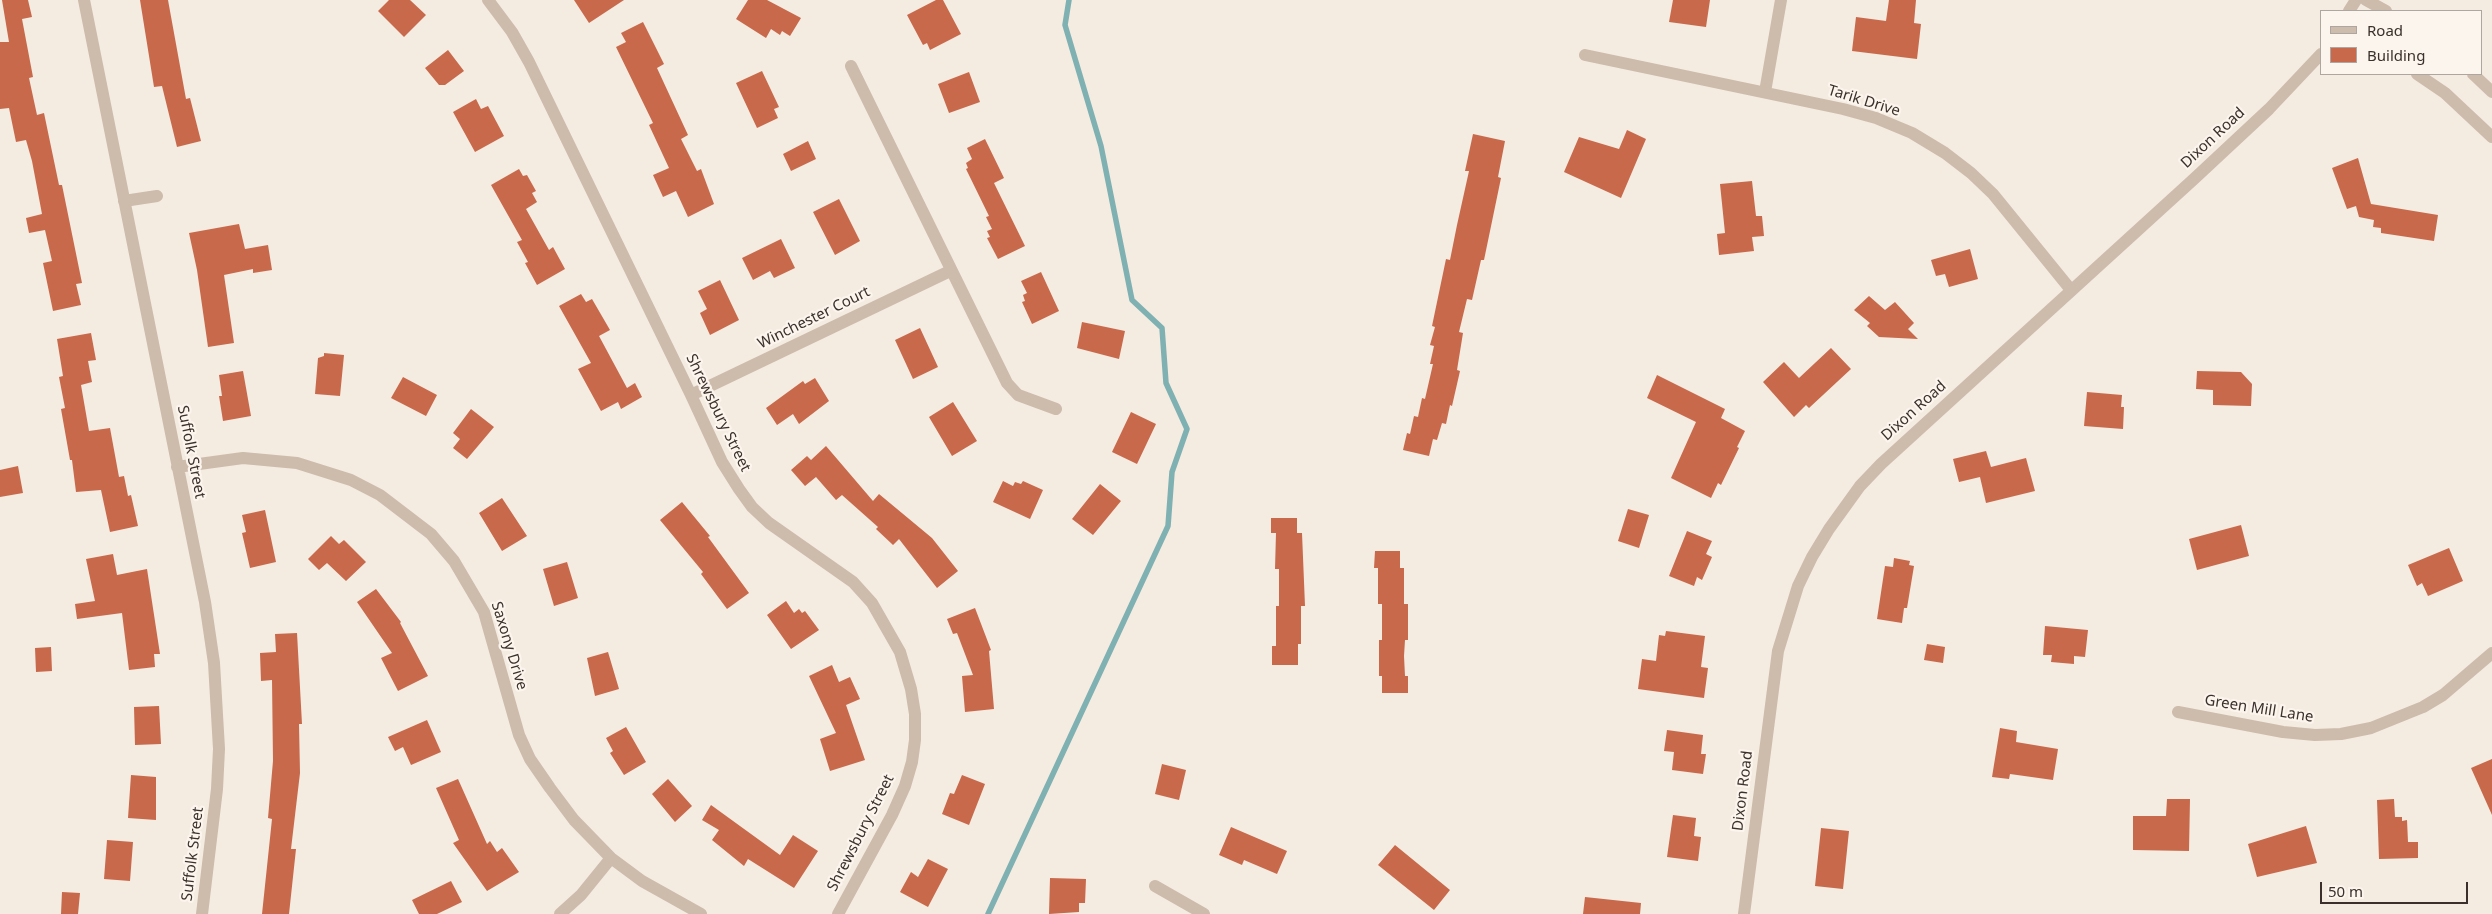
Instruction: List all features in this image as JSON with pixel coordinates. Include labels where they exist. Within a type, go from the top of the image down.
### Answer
[{"type":"street","name":"Suffolk Street","points":[[84,0],[205,602],[214,663],[219,749],[217,789],[202,914]]},
{"type":"street","name":"Shrewsbury Street","points":[[488,0],[512,32],[529,62],[722,462],[752,508],[768,523],[833,566],[853,582],[872,602],[900,652],[911,689],[915,740],[905,786],[838,914]]},
{"type":"street","points":[[1765,92],[1781,0]]},
{"type":"street","points":[[2366,0],[2384,10]]},
{"type":"street","name":"Tarik Drive","points":[[1585,55],[1765,92],[1876,118],[1912,133],[1945,153],[1993,194],[2071,290]]},
{"type":"street","name":"Dixon Road","points":[[1744,914],[1778,651],[1788,613],[1812,557],[1860,486],[1880,464],[2268,109],[2320,55]]},
{"type":"street","points":[[851,66],[950,271],[1007,383],[1018,395],[1056,409]]},
{"type":"street","points":[[2418,75],[2445,93],[2492,137]]},
{"type":"street","points":[[2474,75],[2492,92]]},
{"type":"street","points":[[124,201],[157,196]]},
{"type":"street","name":"Winchester Court","points":[[691,395],[950,271]]},
{"type":"street","name":"Saxony Drive","points":[[177,466],[243,458],[297,463],[351,480],[380,495],[431,534],[454,561],[484,612],[518,735],[530,759],[574,820],[611,858],[642,881],[701,914]]},
{"type":"street","name":"Green Mill Lane","points":[[2178,712],[2283,732],[2315,735],[2341,734],[2371,728],[2423,708],[2443,695],[2492,654]]},
{"type":"street","points":[[560,914],[581,895],[611,858]]},
{"type":"street","points":[[1154,886],[1204,914]]},
{"type":"building","points":[[2,0],[28,0],[32,17],[22,19],[33,77],[29,78],[37,115],[44,113],[59,185],[62,185],[82,283],[76,284],[81,305],[53,311],[43,263],[52,261],[45,230],[29,233],[26,218],[42,214],[32,161],[26,140],[16,142],[9,108],[0,109],[0,42],[9,42]]},
{"type":"building","points":[[140,0],[168,0],[186,99],[190,98],[201,141],[177,147],[162,86],[154,87]]},
{"type":"building","points":[[389,0],[410,0],[426,15],[404,37],[378,11]]},
{"type":"building","points":[[574,0],[624,0],[589,23]]},
{"type":"building","points":[[748,0],[767,0],[801,18],[790,36],[782,31],[780,35],[771,29],[766,38],[736,19]]},
{"type":"building","points":[[936,0],[943,0],[961,34],[930,50],[927,43],[923,45],[907,15]]},
{"type":"building","points":[[1673,0],[1710,0],[1706,27],[1669,22]]},
{"type":"building","points":[[1889,0],[1916,0],[1914,23],[1921,24],[1917,59],[1852,51],[1856,17],[1886,21]]},
{"type":"building","points":[[643,22],[664,64],[657,68],[688,135],[681,139],[697,171],[701,169],[714,204],[688,217],[676,191],[663,197],[653,175],[669,168],[649,125],[653,123],[616,47],[626,42],[621,33]]},
{"type":"building","points":[[448,50],[464,71],[445,85],[439,85],[425,68]]},
{"type":"building","points":[[762,71],[779,107],[774,109],[778,118],[757,128],[736,83]]},
{"type":"building","points":[[969,72],[980,102],[949,113],[938,84]]},
{"type":"building","points":[[476,99],[481,109],[488,106],[504,136],[475,152],[453,112]]},
{"type":"building","points":[[1627,130],[1646,139],[1621,198],[1564,172],[1579,137],[1619,149]]},
{"type":"building","points":[[1473,134],[1505,141],[1498,177],[1501,178],[1484,260],[1481,260],[1472,300],[1467,299],[1459,332],[1463,333],[1457,370],[1460,371],[1452,406],[1450,405],[1446,424],[1442,423],[1437,440],[1433,439],[1429,456],[1403,450],[1407,433],[1410,434],[1414,416],[1418,417],[1422,398],[1425,399],[1433,364],[1430,364],[1434,346],[1430,345],[1435,327],[1432,326],[1446,259],[1450,260],[1469,171],[1465,171]]},
{"type":"building","points":[[985,139],[1004,178],[994,183],[1025,246],[998,259],[987,238],[990,237],[987,231],[992,229],[986,217],[989,216],[966,169],[968,168],[966,163],[972,159],[967,148]]},
{"type":"building","points":[[808,141],[816,159],[791,171],[783,154]]},
{"type":"building","points":[[2358,158],[2371,204],[2438,215],[2434,241],[2381,233],[2381,228],[2373,227],[2374,220],[2359,217],[2356,206],[2347,209],[2332,168]]},
{"type":"building","points":[[519,169],[523,176],[527,175],[536,191],[532,193],[537,202],[526,209],[549,250],[553,247],[565,269],[537,285],[525,263],[528,262],[517,242],[522,240],[491,185]]},
{"type":"building","points":[[1752,181],[1756,216],[1762,216],[1764,236],[1752,237],[1754,251],[1719,255],[1717,234],[1725,233],[1720,184]]},
{"type":"building","points":[[839,199],[860,241],[835,255],[813,212]]},
{"type":"building","points":[[239,224],[245,249],[268,245],[272,270],[253,273],[253,269],[224,275],[234,343],[208,347],[197,270],[189,233]]},
{"type":"building","points":[[781,239],[795,268],[774,278],[770,271],[753,280],[742,258]]},
{"type":"building","points":[[1970,249],[1978,279],[1949,287],[1945,274],[1936,276],[1931,260]]},
{"type":"building","points":[[1041,272],[1059,311],[1032,324],[1022,302],[1025,301],[1023,295],[1027,293],[1021,281]]},
{"type":"building","points":[[720,280],[739,320],[710,335],[700,313],[707,309],[698,291]]},
{"type":"building","points":[[581,294],[586,302],[592,299],[610,330],[599,336],[627,388],[635,383],[642,397],[621,409],[618,402],[601,411],[578,369],[591,363],[559,306]]},
{"type":"building","points":[[1869,296],[1885,310],[1895,302],[1914,323],[1908,329],[1918,339],[1879,337],[1867,326],[1870,323],[1854,310]]},
{"type":"building","points":[[1082,322],[1125,331],[1119,359],[1077,348]]},
{"type":"building","points":[[920,328],[938,367],[913,379],[895,340]]},
{"type":"building","points":[[91,333],[96,360],[88,361],[92,382],[81,385],[89,431],[110,428],[119,477],[124,476],[128,496],[131,495],[138,526],[110,532],[101,490],[76,492],[72,460],[70,460],[61,409],[65,408],[59,377],[63,376],[57,339]]},
{"type":"building","points":[[1831,348],[1851,369],[1809,408],[1806,405],[1794,417],[1763,382],[1784,362],[1799,378]]},
{"type":"building","points":[[324,353],[344,355],[340,396],[315,394],[318,358],[324,356]]},
{"type":"building","points":[[243,371],[251,416],[223,421],[219,396],[222,396],[219,375]]},
{"type":"building","points":[[2197,371],[2241,372],[2252,384],[2251,406],[2213,405],[2213,390],[2196,389]]},
{"type":"building","points":[[1657,375],[1725,409],[1721,418],[1745,431],[1721,485],[1718,483],[1711,498],[1671,478],[1696,422],[1647,398]]},
{"type":"building","points":[[403,377],[437,395],[426,416],[391,398]]},
{"type":"building","points":[[815,378],[829,401],[799,424],[793,414],[777,425],[766,408],[803,381],[805,384]]},
{"type":"building","points":[[2087,392],[2122,395],[2121,407],[2124,407],[2123,429],[2084,426]]},
{"type":"building","points":[[953,402],[977,441],[952,456],[929,417]]},
{"type":"building","points":[[471,409],[494,427],[467,459],[453,448],[460,439],[453,433]]},
{"type":"building","points":[[1131,412],[1156,424],[1137,464],[1112,452]]},
{"type":"building","points":[[826,446],[873,501],[879,494],[932,538],[958,571],[937,588],[899,539],[893,545],[876,529],[878,527],[842,495],[836,500],[816,477],[805,486],[791,470],[807,456],[811,460]]},
{"type":"building","points":[[1986,451],[1991,467],[2026,458],[2035,491],[1986,503],[1980,477],[1959,482],[1953,459]]},
{"type":"building","points":[[18,466],[23,493],[0,497],[0,470]]},
{"type":"building","points":[[1003,481],[1013,486],[1015,482],[1021,484],[1023,481],[1043,490],[1030,519],[993,502]]},
{"type":"building","points":[[1100,484],[1121,501],[1093,535],[1072,519]]},
{"type":"building","points":[[502,498],[527,536],[502,551],[479,513]]},
{"type":"building","points":[[682,502],[710,536],[708,537],[749,593],[727,609],[701,574],[703,572],[660,520]]},
{"type":"building","points":[[1628,509],[1649,515],[1639,548],[1618,541]]},
{"type":"building","points":[[265,510],[276,562],[250,568],[242,533],[246,532],[242,515]]},
{"type":"building","points":[[1271,518],[1297,518],[1297,533],[1302,533],[1305,606],[1301,606],[1301,644],[1298,644],[1298,665],[1272,665],[1272,646],[1276,646],[1276,606],[1279,606],[1279,569],[1275,569],[1276,533],[1271,533]]},
{"type":"building","points":[[2241,525],[2249,556],[2197,570],[2189,539]]},
{"type":"building","points":[[1687,531],[1712,541],[1706,554],[1712,557],[1702,580],[1697,577],[1694,586],[1669,576]]},
{"type":"building","points":[[331,536],[339,544],[344,540],[366,562],[346,581],[327,563],[319,570],[308,559]]},
{"type":"building","points":[[2449,548],[2463,581],[2428,596],[2422,583],[2417,586],[2408,565]]},
{"type":"building","points":[[1375,551],[1400,551],[1400,568],[1404,568],[1404,604],[1408,604],[1408,640],[1405,640],[1404,656],[1405,676],[1408,676],[1408,693],[1382,693],[1382,676],[1379,676],[1379,640],[1382,640],[1382,604],[1378,604],[1378,568],[1374,568]]},
{"type":"building","points":[[113,554],[117,575],[147,569],[160,654],[154,654],[155,667],[129,670],[122,613],[77,619],[75,604],[95,601],[86,559]]},
{"type":"building","points":[[1894,558],[1910,561],[1909,565],[1914,566],[1907,608],[1904,608],[1902,623],[1877,619],[1885,566],[1893,567]]},
{"type":"building","points":[[567,562],[578,598],[554,606],[543,569]]},
{"type":"building","points":[[376,589],[401,622],[428,676],[398,691],[381,658],[392,653],[357,602]]},
{"type":"building","points":[[786,601],[794,613],[799,609],[802,613],[805,611],[819,630],[791,649],[767,615]]},
{"type":"building","points":[[975,608],[991,650],[989,651],[994,709],[965,712],[962,676],[973,675],[957,633],[953,634],[947,619]]},
{"type":"building","points":[[2045,626],[2088,630],[2085,657],[2074,656],[2074,664],[2051,662],[2052,655],[2043,655]]},
{"type":"building","points":[[1666,631],[1705,636],[1701,667],[1708,668],[1704,698],[1638,689],[1642,659],[1656,661],[1659,635],[1665,636]]},
{"type":"building","points":[[297,633],[302,724],[299,724],[300,773],[291,849],[296,849],[289,914],[262,914],[272,819],[268,818],[273,761],[272,680],[261,681],[260,653],[276,652],[275,634]]},
{"type":"building","points":[[1927,644],[1945,647],[1943,663],[1924,660]]},
{"type":"building","points":[[51,647],[52,671],[36,672],[35,648]]},
{"type":"building","points":[[608,652],[619,689],[595,696],[587,658]]},
{"type":"building","points":[[832,665],[839,682],[850,677],[860,699],[846,705],[865,760],[830,771],[820,739],[836,733],[809,676]]},
{"type":"building","points":[[159,706],[161,744],[135,745],[134,707]]},
{"type":"building","points":[[427,720],[441,752],[411,765],[403,747],[395,751],[388,737]]},
{"type":"building","points":[[626,727],[646,762],[624,775],[610,753],[613,751],[606,738]]},
{"type":"building","points":[[2000,728],[2017,731],[2016,742],[2058,749],[2053,780],[2010,774],[2009,779],[1992,777]]},
{"type":"building","points":[[1667,730],[1703,735],[1701,754],[1706,754],[1703,774],[1672,770],[1674,752],[1664,751]]},
{"type":"building","points":[[2492,759],[2492,815],[2471,768]]},
{"type":"building","points":[[1162,764],[1186,770],[1179,800],[1155,794]]},
{"type":"building","points":[[131,775],[156,777],[156,820],[128,818]]},
{"type":"building","points":[[962,775],[985,784],[969,825],[942,814],[950,793],[954,794]]},
{"type":"building","points":[[458,779],[487,844],[490,841],[497,852],[502,848],[519,872],[487,891],[453,843],[459,840],[436,788]]},
{"type":"building","points":[[668,779],[692,806],[675,822],[652,794]]},
{"type":"building","points":[[2167,799],[2190,799],[2189,851],[2133,850],[2133,816],[2166,816]]},
{"type":"building","points":[[2394,799],[2395,817],[2402,817],[2402,821],[2407,820],[2408,842],[2418,842],[2418,858],[2379,859],[2377,800]]},
{"type":"building","points":[[711,805],[780,855],[793,835],[818,851],[794,888],[748,859],[744,866],[712,840],[719,830],[702,820]]},
{"type":"building","points":[[1673,815],[1696,818],[1694,836],[1701,837],[1698,861],[1667,857]]},
{"type":"building","points":[[2306,826],[2317,863],[2257,877],[2248,844]]},
{"type":"building","points":[[1231,827],[1287,851],[1277,874],[1244,860],[1242,865],[1219,855]]},
{"type":"building","points":[[1821,828],[1849,831],[1843,889],[1815,886]]},
{"type":"building","points":[[107,840],[133,842],[130,881],[104,879]]},
{"type":"building","points":[[1395,845],[1450,890],[1434,910],[1378,865]]},
{"type":"building","points":[[928,859],[948,869],[928,907],[900,892],[911,872],[918,877]]},
{"type":"building","points":[[1050,878],[1086,879],[1085,903],[1079,903],[1079,912],[1049,914]]},
{"type":"building","points":[[451,881],[462,902],[437,914],[419,914],[412,900]]},
{"type":"building","points":[[62,892],[80,893],[78,914],[61,914]]},
{"type":"building","points":[[1585,897],[1641,903],[1640,914],[1583,914]]},
{"type":"waterway","points":[[988,914],[1168,526],[1172,472],[1187,429],[1166,383],[1162,328],[1132,300],[1101,146],[1065,25],[1069,0]]}]
